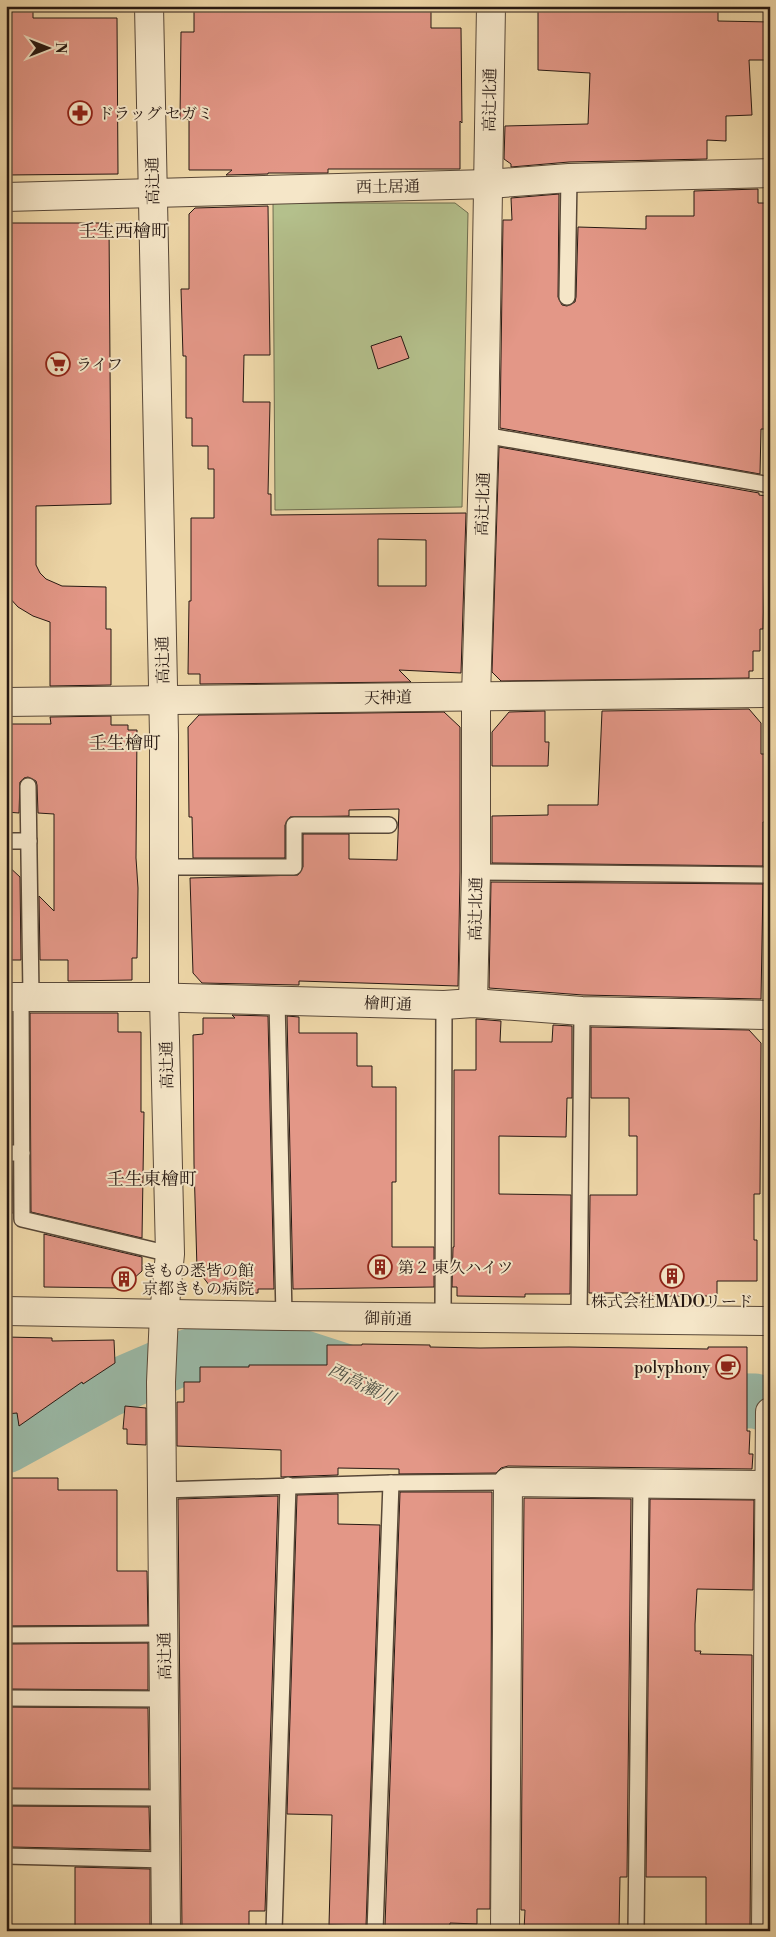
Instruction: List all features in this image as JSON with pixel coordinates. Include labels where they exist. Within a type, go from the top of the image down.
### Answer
[{"type":"street","name":"高辻通","points":[[149,6],[163,700],[164,997],[170,1254],[161,1348],[166,1931]]},
{"type":"street","name":"高辻北通","points":[[473,1002],[476,872],[476,696],[484,435],[491,6]]},
{"type":"street","name":"西土居通","points":[[6,197],[488,184],[569,178],[770,173]]},
{"type":"street","name":"天神道","points":[[6,702],[770,693]]},
{"type":"street","name":"檜町通","points":[[19,996],[164,997],[444,1005],[473,1002],[582,1011],[770,1015]]},
{"type":"street","name":"御前通","points":[[6,1311],[770,1321]]},
{"type":"street","points":[[766,1931],[770,1412]]},
{"type":"street","points":[[505,1931],[508,1482],[768,1485]]},
{"type":"lane","points":[[567,297],[569,178]]},
{"type":"lane","points":[[484,435],[770,485]]},
{"type":"lane","points":[[28,786],[29,841],[19,996],[14,1153],[22,1219],[170,1254]]},
{"type":"lane","points":[[164,867],[294,867],[294,825],[389,825]]},
{"type":"lane","points":[[6,841],[29,841]]},
{"type":"lane","points":[[476,872],[770,875]]},
{"type":"lane","points":[[277,1000],[284,1316]]},
{"type":"lane","points":[[443,1318],[444,1005]]},
{"type":"lane","points":[[579,1320],[582,1011]]},
{"type":"lane","points":[[162,1490],[288,1485],[508,1482]]},
{"type":"lane","points":[[375,1931],[391,1483]]},
{"type":"lane","points":[[636,1931],[641,1484]]},
{"type":"lane","points":[[274,1931],[288,1485]]},
{"type":"lane","points":[[6,1635],[164,1634]]},
{"type":"lane","points":[[6,1698],[164,1699]]},
{"type":"lane","points":[[6,1797],[165,1798]]},
{"type":"lane","points":[[6,1856],[166,1860]]},
{"type":"green space","points":[[273,203],[455,203],[468,213],[462,507],[275,510]]},
{"type":"building","points":[[6,6],[33,6],[33,18],[117,18],[118,174],[6,175]]},
{"type":"building","points":[[194,6],[431,6],[431,28],[461,28],[462,123],[460,121],[460,169],[328,169],[328,173],[226,175],[232,170],[189,170],[189,119],[180,119],[181,32],[194,32]]},
{"type":"building","points":[[538,6],[718,6],[718,21],[770,22],[770,60],[749,60],[752,115],[726,116],[726,141],[707,140],[707,159],[569,162],[511,167],[511,164],[504,159],[505,126],[588,124],[590,73],[538,70]]},
{"type":"building","points":[[758,189],[758,203],[770,203],[768,408],[767,429],[761,429],[760,474],[500,428],[503,220],[512,220],[511,198],[559,194],[558,297],[562,305],[567,306],[575,302],[576,297],[578,227],[646,229],[646,216],[694,216],[694,191]]},
{"type":"building","points":[[268,206],[270,355],[244,355],[243,402],[270,402],[268,494],[271,494],[271,515],[466,513],[461,673],[399,670],[411,682],[200,684],[200,674],[188,674],[189,601],[191,601],[191,518],[214,518],[214,469],[208,469],[208,446],[192,446],[192,418],[186,418],[186,356],[183,356],[181,289],[189,289],[189,214],[195,208]],"holes":[[[378,539],[426,540],[426,586],[378,586]]]},
{"type":"building","name":"ライフ","points":[[6,223],[109,223],[111,504],[36,506],[36,565],[46,579],[62,586],[106,587],[106,629],[111,629],[111,685],[50,686],[50,622],[33,616],[18,607],[6,594]]},
{"type":"building","points":[[401,336],[409,358],[378,369],[371,346]]},
{"type":"building","points":[[499,447],[759,493],[759,495],[767,496],[763,629],[760,629],[760,651],[753,651],[753,671],[749,671],[749,678],[501,681],[492,672]]},
{"type":"building","points":[[749,709],[761,723],[761,754],[768,754],[766,822],[763,822],[763,866],[492,863],[492,816],[548,815],[548,805],[598,805],[602,711]]},
{"type":"building","points":[[545,711],[545,742],[549,742],[548,766],[492,766],[492,732],[509,712]]},
{"type":"building","points":[[444,712],[460,727],[458,986],[299,981],[299,985],[202,983],[193,973],[190,878],[298,875],[303,867],[303,834],[349,834],[349,859],[397,860],[399,809],[349,810],[349,816],[290,817],[285,825],[285,858],[193,858],[192,817],[189,817],[188,727],[199,715]]},
{"type":"building","points":[[111,716],[111,725],[128,725],[128,730],[137,730],[137,958],[132,958],[132,980],[68,981],[68,960],[40,960],[39,896],[54,911],[54,814],[38,813],[36,781],[28,777],[20,782],[19,813],[6,812],[6,724],[51,724],[50,717]]},
{"type":"building","points":[[6,864],[20,877],[21,960],[6,960]]},
{"type":"building","points":[[491,882],[763,884],[761,999],[583,995],[489,988]]},
{"type":"building","points":[[6,1013],[12,1013],[12,1144],[6,1144]]},
{"type":"building","points":[[30,1013],[118,1013],[118,1032],[141,1032],[141,1112],[144,1112],[142,1238],[31,1212]]},
{"type":"building","points":[[232,1015],[268,1016],[274,1289],[258,1289],[258,1293],[215,1293],[197,1269],[193,1035],[203,1034],[203,1018],[235,1018]]},
{"type":"building","points":[[287,1016],[299,1017],[299,1033],[357,1033],[357,1066],[372,1066],[372,1087],[396,1087],[396,1182],[392,1182],[392,1247],[434,1247],[434,1287],[293,1289]]},
{"type":"building","points":[[476,1019],[501,1021],[500,1042],[552,1042],[553,1025],[572,1026],[572,1098],[567,1098],[566,1137],[499,1136],[499,1194],[571,1195],[570,1294],[525,1294],[525,1297],[457,1296],[457,1287],[452,1287],[454,1247],[454,1070],[476,1070]]},
{"type":"building","points":[[591,1027],[749,1030],[761,1043],[760,1194],[754,1194],[754,1240],[757,1240],[757,1281],[717,1281],[717,1296],[651,1296],[651,1293],[589,1293],[590,1195],[637,1195],[637,1136],[629,1136],[629,1098],[591,1098]]},
{"type":"building","points":[[6,1162],[12,1162],[13,1213],[6,1213]]},
{"type":"building","points":[[44,1234],[142,1257],[142,1271],[123,1288],[44,1287]]},
{"type":"building","points":[[6,1337],[52,1338],[52,1341],[114,1340],[115,1363],[83,1384],[82,1382],[19,1426],[17,1413],[6,1414]]},
{"type":"building","points":[[362,1344],[480,1348],[708,1349],[708,1347],[747,1347],[747,1431],[750,1431],[749,1454],[753,1454],[752,1469],[508,1466],[501,1468],[496,1473],[399,1474],[399,1469],[338,1468],[338,1475],[281,1477],[281,1450],[177,1446],[177,1402],[184,1402],[184,1382],[200,1382],[200,1367],[327,1365],[327,1345]]},
{"type":"building","points":[[125,1406],[146,1408],[146,1445],[127,1444],[127,1429],[123,1429]]},
{"type":"building","points":[[6,1478],[58,1478],[58,1490],[117,1490],[117,1571],[147,1571],[148,1625],[6,1626]]},
{"type":"building","points":[[400,1492],[492,1492],[490,1909],[477,1909],[477,1924],[450,1923],[449,1931],[386,1931],[385,1926]]},
{"type":"building","points":[[338,1494],[338,1524],[380,1525],[366,1926],[329,1925],[332,1815],[287,1814],[297,1495]]},
{"type":"building","points":[[278,1496],[265,1911],[249,1911],[249,1931],[182,1931],[178,1499]]},
{"type":"building","points":[[524,1498],[631,1499],[627,1877],[620,1877],[619,1930],[524,1931],[525,1910],[521,1910]]},
{"type":"building","points":[[650,1499],[754,1500],[753,1590],[697,1589],[695,1624],[695,1651],[701,1651],[700,1654],[752,1655],[750,1931],[706,1931],[706,1877],[646,1877]]},
{"type":"building","points":[[148,1643],[148,1690],[6,1689],[6,1644]]},
{"type":"building","points":[[6,1707],[148,1708],[149,1789],[6,1788]]},
{"type":"building","points":[[12,1806],[149,1807],[150,1850],[12,1847]]},
{"type":"building","points":[[75,1867],[150,1869],[150,1931],[75,1931]]},
{"type":"waterway","name":"西高瀬川","points":[[6,1446],[108,1390],[180,1359],[217,1348],[273,1348],[347,1372],[393,1401]]},
{"type":"waterway","name":"西高瀬川","points":[[671,1400],[755,1401],[770,1405]]},
{"type":"place","name":"ドラッグ セガミ","points":[[80,113]]},
{"type":"place","name":"ライフ","points":[[58,364]]},
{"type":"place","name":"第２ 東久ハイツ","points":[[380,1267]]},
{"type":"place","name":"株式会社MADOリード","points":[[672,1276]]},
{"type":"place","name":"きもの悉皆の館 京都きもの病院","points":[[124,1279]]},
{"type":"place","name":"polyphony","points":[[728,1367]]},
{"type":"district","name":"壬生西檜町","points":[[124,231]]},
{"type":"district","name":"壬生檜町","points":[[125,743]]},
{"type":"district","name":"壬生東檜町","points":[[152,1179]]}]
